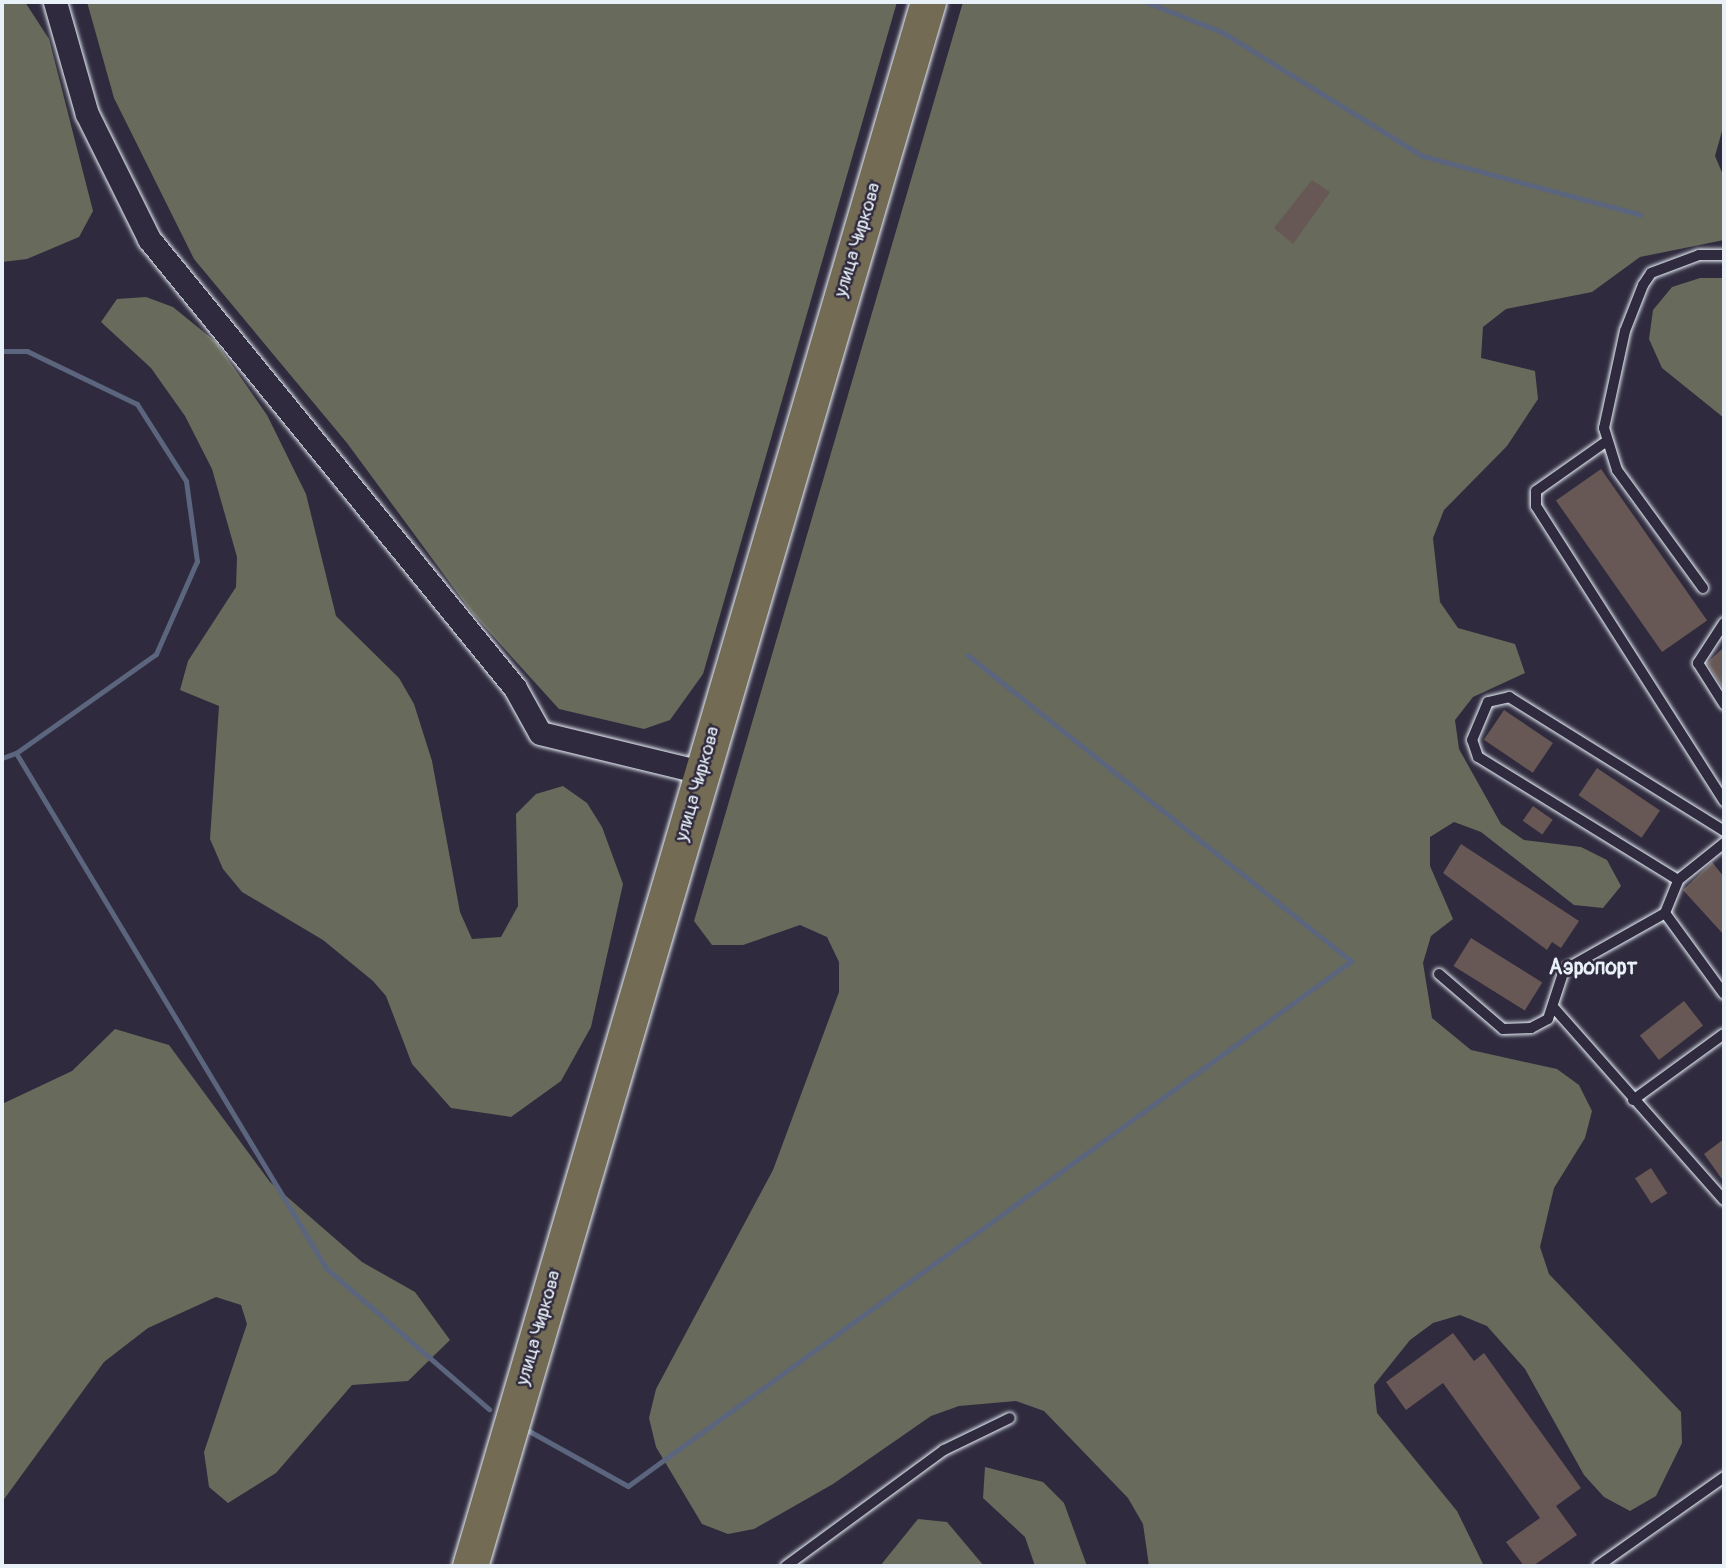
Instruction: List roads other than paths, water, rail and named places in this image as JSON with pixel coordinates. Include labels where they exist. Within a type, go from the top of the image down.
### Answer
[{"type":"main road","name":"улица Чиркова","points":[[470,1566],[928,2]]},
{"type":"street","points":[[55,2],[87,114],[149,239],[515,688],[540,733],[701,772]]},
{"type":"lane","points":[[1724,255],[1699,255],[1651,274],[1643,285],[1625,331],[1604,443],[1536,491],[1534,500],[1724,801]]},
{"type":"lane","points":[[1604,443],[1703,589]]},
{"type":"lane","points":[[1724,623],[1698,663],[1724,704]]},
{"type":"lane","points":[[1678,880],[1478,757],[1472,740],[1488,702],[1509,697],[1724,831]]},
{"type":"lane","points":[[1439,974],[1503,1029],[1531,1028],[1554,1007],[1564,970],[1665,913],[1678,880],[1724,843]]},
{"type":"lane","points":[[1665,913],[1724,994]]},
{"type":"lane","points":[[1554,1007],[1633,1100],[1724,1200]]},
{"type":"lane","points":[[1633,1100],[1724,1034]]},
{"type":"lane","points":[[786,1566],[944,1450],[1010,1418]]},
{"type":"lane","points":[[1598,1566],[1724,1476]]},
{"type":"waterway","points":[[1146,2],[1222,32],[1423,156],[1641,215]]},
{"type":"waterway","points":[[2,351],[27,351],[137,404],[186,481],[197,561],[156,654],[16,753]]},
{"type":"waterway","points":[[529,1431],[628,1486],[1351,961],[968,655]]},
{"type":"waterway","points":[[2,758],[16,753],[326,1268],[489,1409]]},
{"type":"district","name":"Аэропорт","points":[[1593,968]]}]
